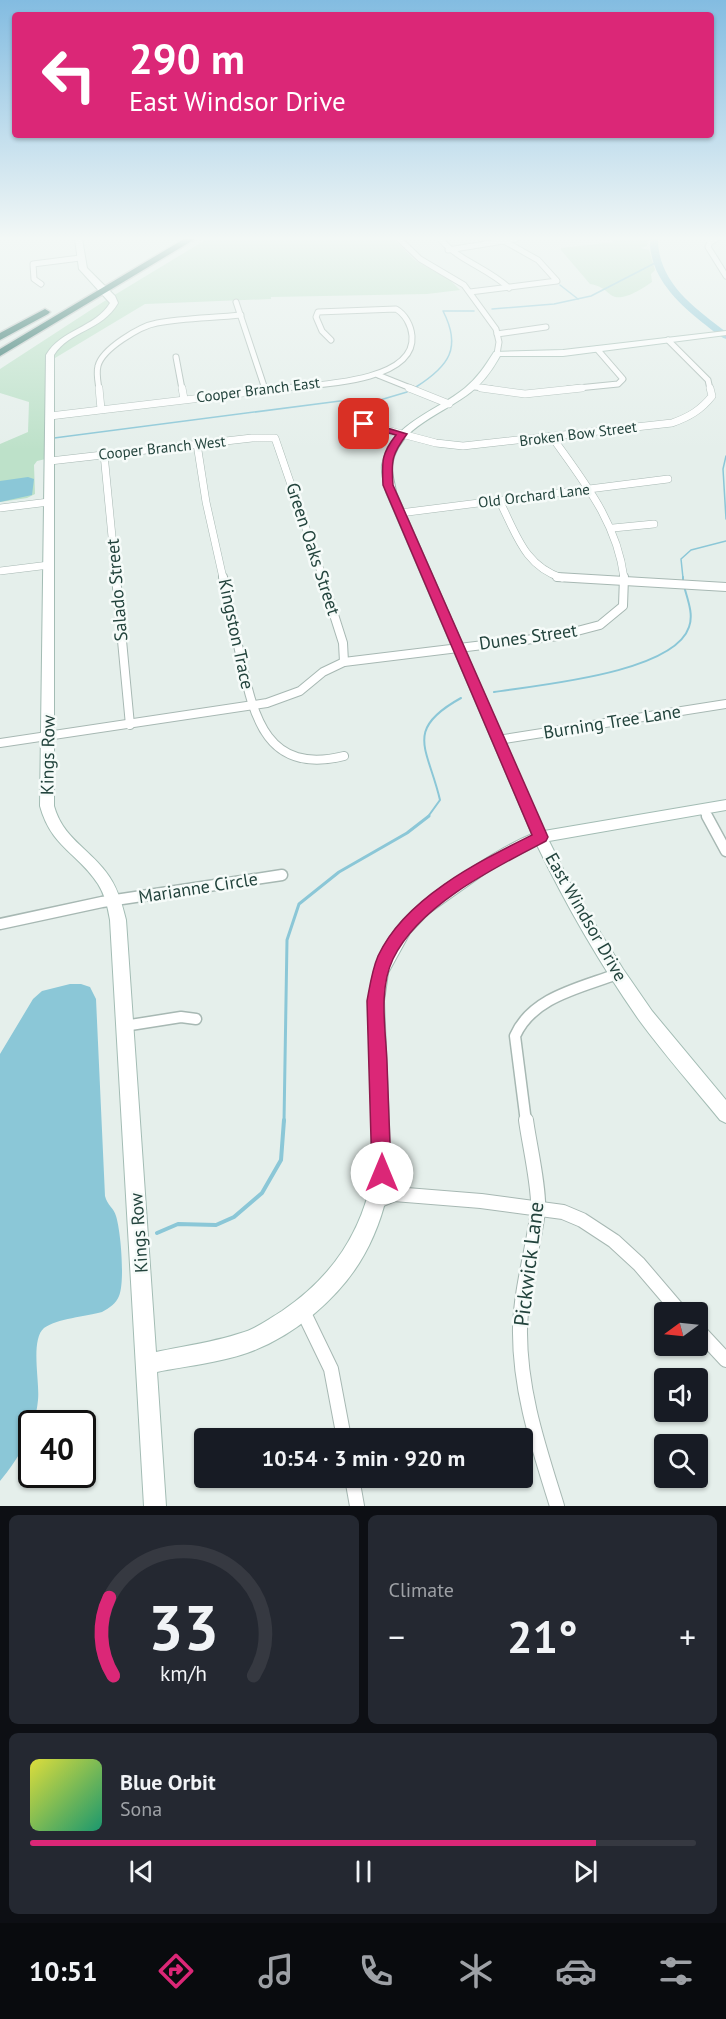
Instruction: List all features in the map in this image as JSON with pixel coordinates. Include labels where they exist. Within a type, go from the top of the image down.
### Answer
[{"type":"highway","points":[[0,337],[51,309]]},
{"type":"highway","points":[[0,353],[65,309]]},
{"type":"street","name":"Kings Row","points":[[110,309],[51,352],[49,736],[46,798],[50,818],[64,842],[100,875],[114,901],[118,920],[155,1506]]},
{"type":"street","points":[[239,309],[265,390]]},
{"type":"street","name":"Cooper Branch East","points":[[331,340],[322,331],[315,314],[321,311],[386,309]]},
{"type":"street","name":"Cooper Branch East","points":[[50,416],[352,381],[378,375],[404,357],[413,341],[410,324],[402,312],[397,309]]},
{"type":"street","name":"East Windsor Drive","points":[[483,309],[491,320],[499,342],[497,354],[486,376],[475,387],[402,434],[391,448],[386,472],[388,485],[540,837],[568,893],[617,974],[667,1043],[726,1114]]},
{"type":"street","points":[[101,409],[98,362],[106,351],[142,328],[155,323],[241,315]]},
{"type":"street","points":[[497,334],[546,327]]},
{"type":"street","points":[[497,354],[544,354],[726,333]]},
{"type":"street","name":"Broken Bow Street","points":[[364,424],[436,443],[463,446],[672,423],[691,417],[705,407],[712,396],[708,380],[668,340]]},
{"type":"street","points":[[475,387],[525,394],[618,384],[623,379],[621,375],[597,349]]},
{"type":"street","points":[[176,357],[184,399]]},
{"type":"street","points":[[378,375],[449,404]]},
{"type":"street","name":"Dunes Street","points":[[0,742],[251,706],[282,699],[300,691],[323,672],[344,662],[558,636],[600,625],[623,606],[626,582],[622,553],[613,528],[552,437]]},
{"type":"street","name":"Cooper Branch West","points":[[50,461],[197,444],[275,438]]},
{"type":"street","name":"Green Oaks Street","points":[[275,438],[306,524],[343,643],[344,662]]},
{"type":"street","name":"Kingston Trace","points":[[197,444],[206,502],[251,706],[259,728],[288,754],[310,760],[334,760],[344,756]]},
{"type":"street","name":"Salado Street","points":[[104,454],[130,725]]},
{"type":"street","name":"Old Orchard Lane","points":[[400,513],[668,479]]},
{"type":"street","points":[[499,500],[529,559],[536,567],[548,574],[564,579],[726,587]]},
{"type":"street","points":[[0,508],[49,502]]},
{"type":"street","points":[[613,528],[654,524]]},
{"type":"street","points":[[0,571],[49,565]]},
{"type":"street","name":"Burning Tree Lane","points":[[498,740],[726,704]]},
{"type":"street","points":[[147,1364],[245,1342],[274,1328],[325,1290],[357,1248],[377,1201],[382,1162],[376,1001],[380,973],[386,957],[404,928],[423,909],[488,864],[540,837],[726,805]]},
{"type":"street","points":[[703,809],[726,851]]},
{"type":"street","name":"Marianne Circle","points":[[0,924],[114,901],[282,875]]},
{"type":"street","name":"Pickwick Lane","points":[[557,1506],[532,1423],[524,1385],[520,1329],[522,1301],[538,1208],[515,1036],[517,1026],[528,1013],[577,987],[617,974]]},
{"type":"street","points":[[124,1026],[181,1017],[196,1019]]},
{"type":"street","points":[[377,1201],[394,1194],[563,1212],[614,1240],[639,1264],[671,1302]]},
{"type":"street","points":[[302,1309],[331,1369],[342,1428]]},
{"type":"street","points":[[708,1341],[726,1360]]},
{"type":"street","points":[[354,1488],[357,1506]]},
{"type":"green space","points":[[92,309],[136,309],[50,361],[50,458],[37,461],[34,465],[35,494],[27,498],[0,502],[0,444],[28,432],[29,402],[0,393],[0,369]]},
{"type":"water","points":[[28,477],[34,479],[32,495],[0,502],[0,481]]},
{"type":"water","points":[[70,984],[81,984],[90,987],[96,999],[105,1196],[118,1223],[122,1280],[119,1296],[110,1307],[102,1312],[56,1322],[44,1328],[40,1334],[36,1351],[38,1392],[36,1410],[18,1410],[18,1456],[0,1481],[0,1054],[33,999],[42,991]]},
{"type":"waterway","points":[[692,309],[726,336]]},
{"type":"waterway","points":[[416,387],[437,371],[449,355],[452,346],[451,336],[443,311],[474,311]]},
{"type":"waterway","points":[[54,438],[340,401],[380,400],[407,392]]},
{"type":"waterway","points":[[726,456],[723,469],[726,519]]},
{"type":"waterway","points":[[683,578],[681,559],[691,550],[726,541]]},
{"type":"waterway","points":[[494,692],[602,674],[658,656],[678,643],[689,627],[690,611],[684,586]]},
{"type":"waterway","points":[[428,817],[440,800],[426,753],[424,742],[426,731],[432,720],[443,709],[461,698]]},
{"type":"waterway","points":[[284,1122],[287,940],[299,904],[339,872],[407,833],[428,817]]},
{"type":"waterway","points":[[157,1233],[178,1224],[216,1225],[234,1217],[262,1193],[281,1160],[284,1120]]},
{"type":"route","points":[[364,424],[402,434],[391,448],[387,461],[388,485],[540,837],[488,864],[423,909],[404,928],[386,957],[380,973],[376,1001],[382,1173]]}]
